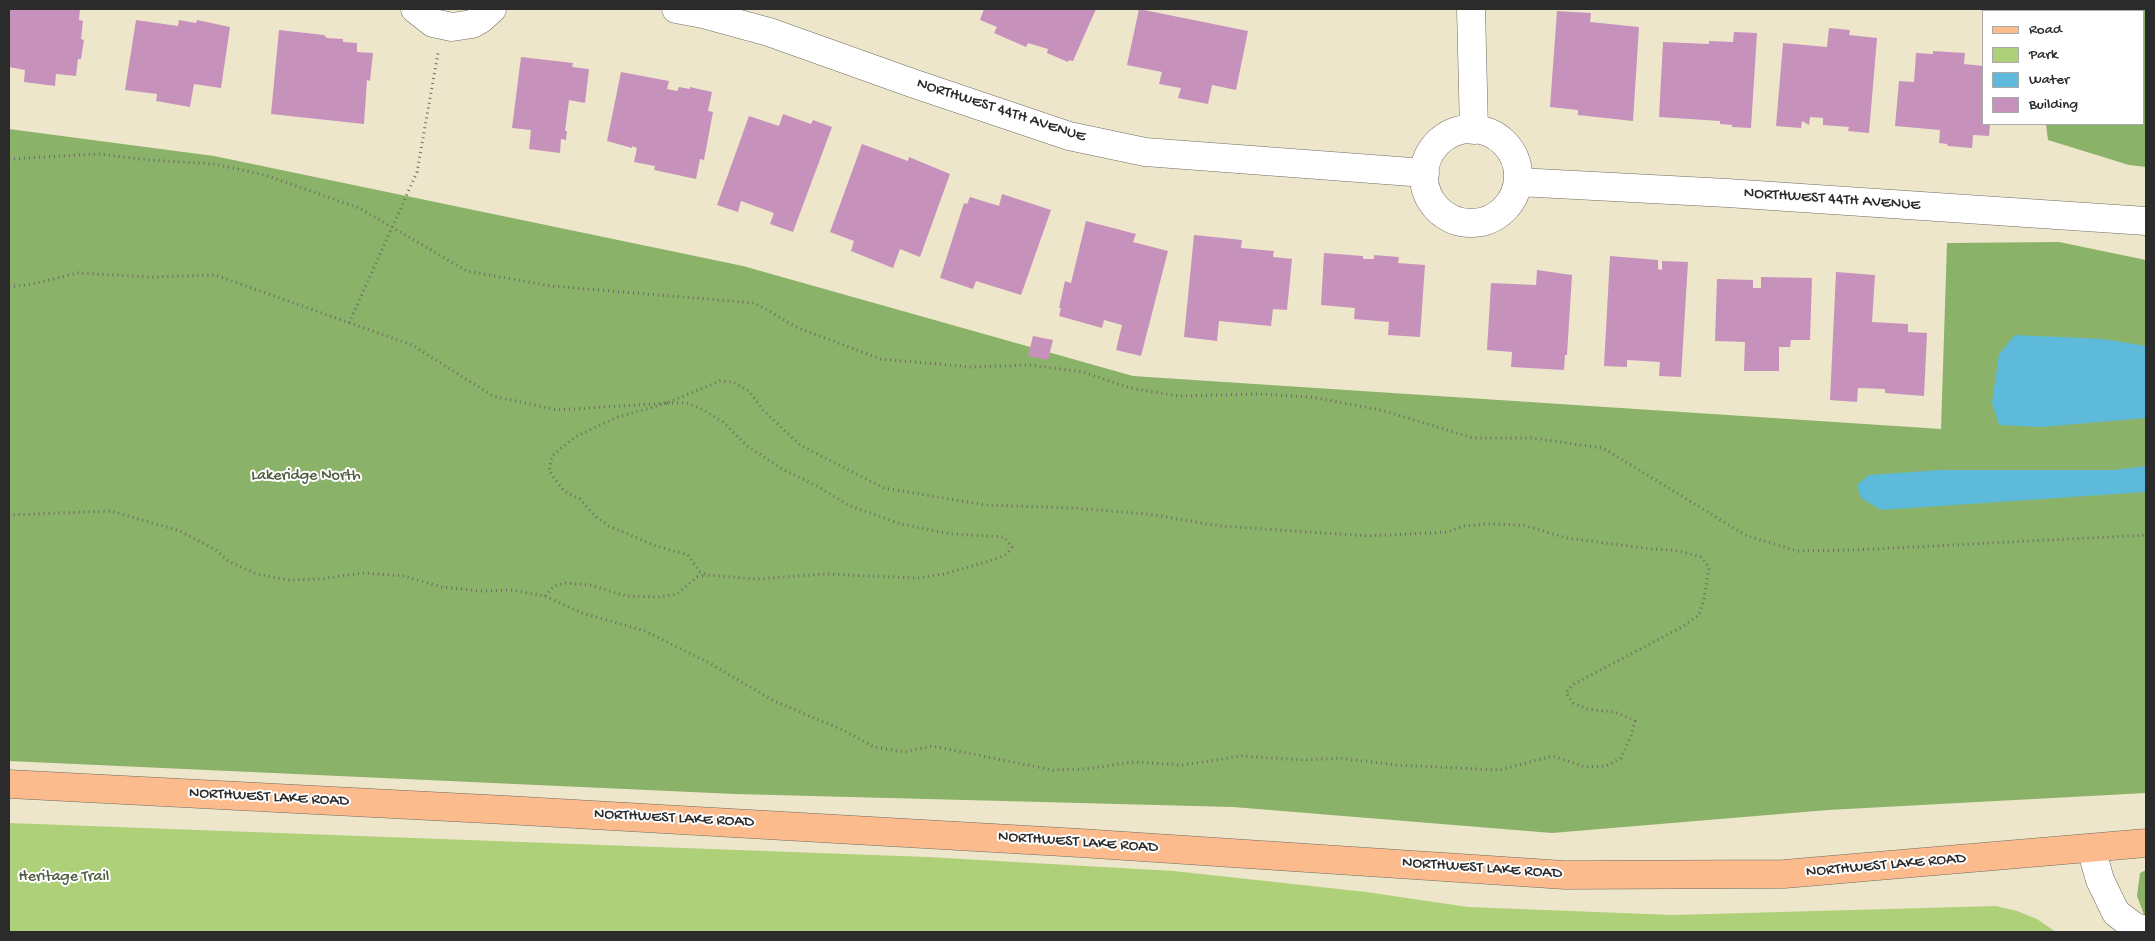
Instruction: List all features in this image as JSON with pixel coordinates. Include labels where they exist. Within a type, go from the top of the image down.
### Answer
[{"type":"main road","name":"NORTHWEST LAKE ROAD","points":[[9,784],[1080,842],[1565,875],[1784,874],[2146,843]]},
{"type":"street","points":[[415,9],[429,20],[443,26],[472,24],[492,9]]},
{"type":"street","name":"NORTHWEST 44TH AVENUE","points":[[676,9],[703,14],[769,32],[1069,136],[1145,152],[1425,173]]},
{"type":"street","points":[[1471,9],[1474,130]]},
{"type":"street","points":[[1474,130],[1482,131],[1498,138],[1510,150],[1517,165],[1518,182],[1512,200],[1500,213],[1484,221],[1467,223],[1450,218],[1436,207],[1427,191],[1425,173],[1429,156],[1440,142],[1456,132],[1474,130]]},
{"type":"street","name":"NORTHWEST 44TH AVENUE","points":[[1518,182],[1727,193],[2146,222]]},
{"type":"street","points":[[2091,848],[2100,880],[2116,913],[2135,927],[2146,930]]},
{"type":"path","points":[[349,323],[417,172],[443,26]]},
{"type":"path","points":[[9,159],[98,154],[150,160],[214,164],[274,178],[359,208],[467,271],[550,286],[755,303],[798,328],[881,359],[971,367],[1031,365],[1083,372],[1130,388],[1179,396],[1256,394],[1312,397],[1385,411],[1474,438],[1532,438],[1603,448],[1747,536],[1798,551],[1855,550],[2146,535]]},
{"type":"path","points":[[9,287],[33,284],[78,272],[150,277],[215,275],[412,344],[493,396],[557,410],[687,403],[702,409],[723,422],[746,445],[782,469],[848,505],[901,524],[951,534],[1004,537],[1012,547],[1007,554],[993,560],[944,574],[917,578],[825,574],[756,579],[707,575],[697,577],[677,594],[658,597],[626,596],[590,585],[566,583],[554,586],[545,596]]},
{"type":"path","points":[[9,515],[111,511],[180,531],[216,550],[228,561],[257,574],[287,580],[320,579],[363,573],[404,576],[441,587],[482,591],[512,590],[545,596],[582,613],[645,631],[711,664],[774,701],[843,730],[874,746],[904,752],[932,746],[1053,770],[1086,769],[1134,762],[1183,766],[1242,756],[1303,760],[1340,758],[1398,765],[1499,770],[1553,756],[1585,767],[1606,766],[1621,758],[1631,736],[1635,721],[1615,712],[1587,709],[1573,703],[1566,693],[1572,685],[1682,627],[1699,615],[1704,599],[1709,567],[1700,557],[1674,550],[1651,549],[1567,538],[1523,525],[1463,526],[1448,532],[1368,536],[1220,526],[1148,514],[1073,508],[986,505],[884,488],[800,445],[764,410],[749,391],[733,382],[720,381],[666,403],[615,418],[575,436],[552,456],[549,471],[564,491],[580,499],[596,517],[609,526],[656,546],[688,555],[700,572],[707,575]]},
{"type":"green space","points":[[2146,9],[2146,167],[2129,165],[2048,140],[2046,125],[2145,125],[2145,10],[2012,10]]},
{"type":"green space","name":"Lakeridge North","points":[[9,129],[214,156],[743,266],[1133,376],[1941,429],[1947,243],[2059,242],[2146,260],[2146,793],[1828,810],[1552,833],[1233,807],[735,794],[9,761]]},
{"type":"green space","name":"Heritage Trail","points":[[9,823],[927,857],[1174,871],[1366,892],[1468,907],[1673,915],[1996,906],[2017,911],[2037,919],[2056,932],[9,932]]},
{"type":"green space","points":[[2146,870],[2146,920],[2137,896],[2140,873]]},
{"type":"water","points":[[2015,335],[2103,339],[2146,346],[2146,418],[2041,427],[1999,425],[1992,403],[1999,354]]},
{"type":"water","points":[[2146,466],[2146,492],[1881,510],[1861,498],[1857,485],[1869,475],[1940,470],[2113,470]]},
{"type":"building","points":[[9,9],[80,9],[79,20],[83,21],[81,39],[84,40],[81,59],[78,59],[76,76],[56,74],[55,86],[24,82],[25,70],[9,67]]},
{"type":"building","points":[[984,9],[1096,9],[1073,61],[1069,60],[1068,62],[1047,53],[1048,49],[1028,43],[1026,47],[994,33],[997,27],[980,20]]},
{"type":"building","points":[[1139,9],[1248,31],[1236,90],[1212,85],[1208,104],[1178,98],[1181,88],[1159,84],[1162,72],[1127,65]]},
{"type":"building","points":[[1557,11],[1591,13],[1590,22],[1639,27],[1633,121],[1578,115],[1578,110],[1550,107]]},
{"type":"building","points":[[136,20],[178,26],[179,20],[196,23],[197,20],[230,27],[221,88],[194,84],[190,107],[156,101],[157,94],[125,90]]},
{"type":"building","points":[[1829,28],[1850,30],[1849,35],[1877,38],[1869,133],[1848,131],[1849,127],[1823,125],[1823,118],[1810,117],[1809,125],[1802,121],[1801,128],[1776,126],[1783,43],[1827,47]]},
{"type":"building","points":[[279,30],[343,39],[343,42],[357,43],[357,52],[373,53],[370,81],[367,80],[364,124],[271,114]]},
{"type":"building","points":[[1734,32],[1757,33],[1751,128],[1732,127],[1732,125],[1720,124],[1720,121],[1659,117],[1663,42],[1709,44],[1709,41],[1733,42]]},
{"type":"building","points":[[1933,51],[1965,53],[1964,64],[1982,66],[1982,125],[1990,125],[1989,136],[1973,135],[1972,148],[1948,146],[1947,144],[1939,143],[1940,130],[1895,126],[1899,81],[1914,82],[1916,53],[1933,54]]},
{"type":"building","points":[[521,57],[573,63],[572,67],[589,69],[585,103],[569,100],[565,131],[567,131],[566,140],[561,139],[560,153],[529,149],[531,130],[512,128]]},
{"type":"building","points":[[621,72],[669,81],[667,89],[677,91],[679,87],[690,89],[690,87],[712,92],[708,111],[713,112],[704,160],[700,159],[696,179],[654,170],[655,166],[634,162],[637,148],[607,141]]},
{"type":"building","points":[[783,114],[811,124],[813,120],[832,127],[793,232],[770,224],[774,213],[741,201],[738,212],[717,205],[749,116],[779,126]]},
{"type":"building","points":[[862,144],[908,161],[909,157],[950,174],[920,257],[900,249],[893,268],[851,251],[854,241],[830,232]]},
{"type":"building","points":[[1002,194],[1051,210],[1021,295],[976,281],[973,289],[940,278],[964,203],[967,204],[970,197],[999,206]]},
{"type":"building","points":[[1086,221],[1136,234],[1133,242],[1168,251],[1141,356],[1116,350],[1122,325],[1104,320],[1102,328],[1059,316],[1065,281],[1071,283]]},
{"type":"building","points":[[1194,235],[1242,240],[1241,248],[1274,251],[1273,257],[1292,259],[1287,310],[1273,309],[1271,326],[1219,321],[1217,341],[1184,337]]},
{"type":"building","points":[[1324,253],[1363,256],[1363,259],[1374,259],[1374,255],[1399,257],[1398,263],[1425,265],[1420,337],[1388,335],[1389,322],[1354,319],[1355,308],[1321,305]]},
{"type":"building","points":[[1610,256],[1658,260],[1658,269],[1662,270],[1662,261],[1688,262],[1681,377],[1659,376],[1660,362],[1627,360],[1627,367],[1604,366]]},
{"type":"building","points":[[1537,270],[1572,275],[1567,355],[1565,355],[1564,370],[1511,367],[1512,352],[1487,350],[1491,283],[1536,285]]},
{"type":"building","points":[[1836,272],[1875,275],[1872,322],[1908,324],[1908,332],[1927,333],[1924,396],[1885,393],[1885,389],[1858,388],[1857,402],[1830,400]]},
{"type":"building","points":[[1761,277],[1812,278],[1810,340],[1791,340],[1790,347],[1779,347],[1779,371],[1744,371],[1745,342],[1715,341],[1717,279],[1753,280],[1753,288],[1761,288]]},
{"type":"building","points":[[1033,336],[1053,340],[1048,360],[1028,356]]}]
